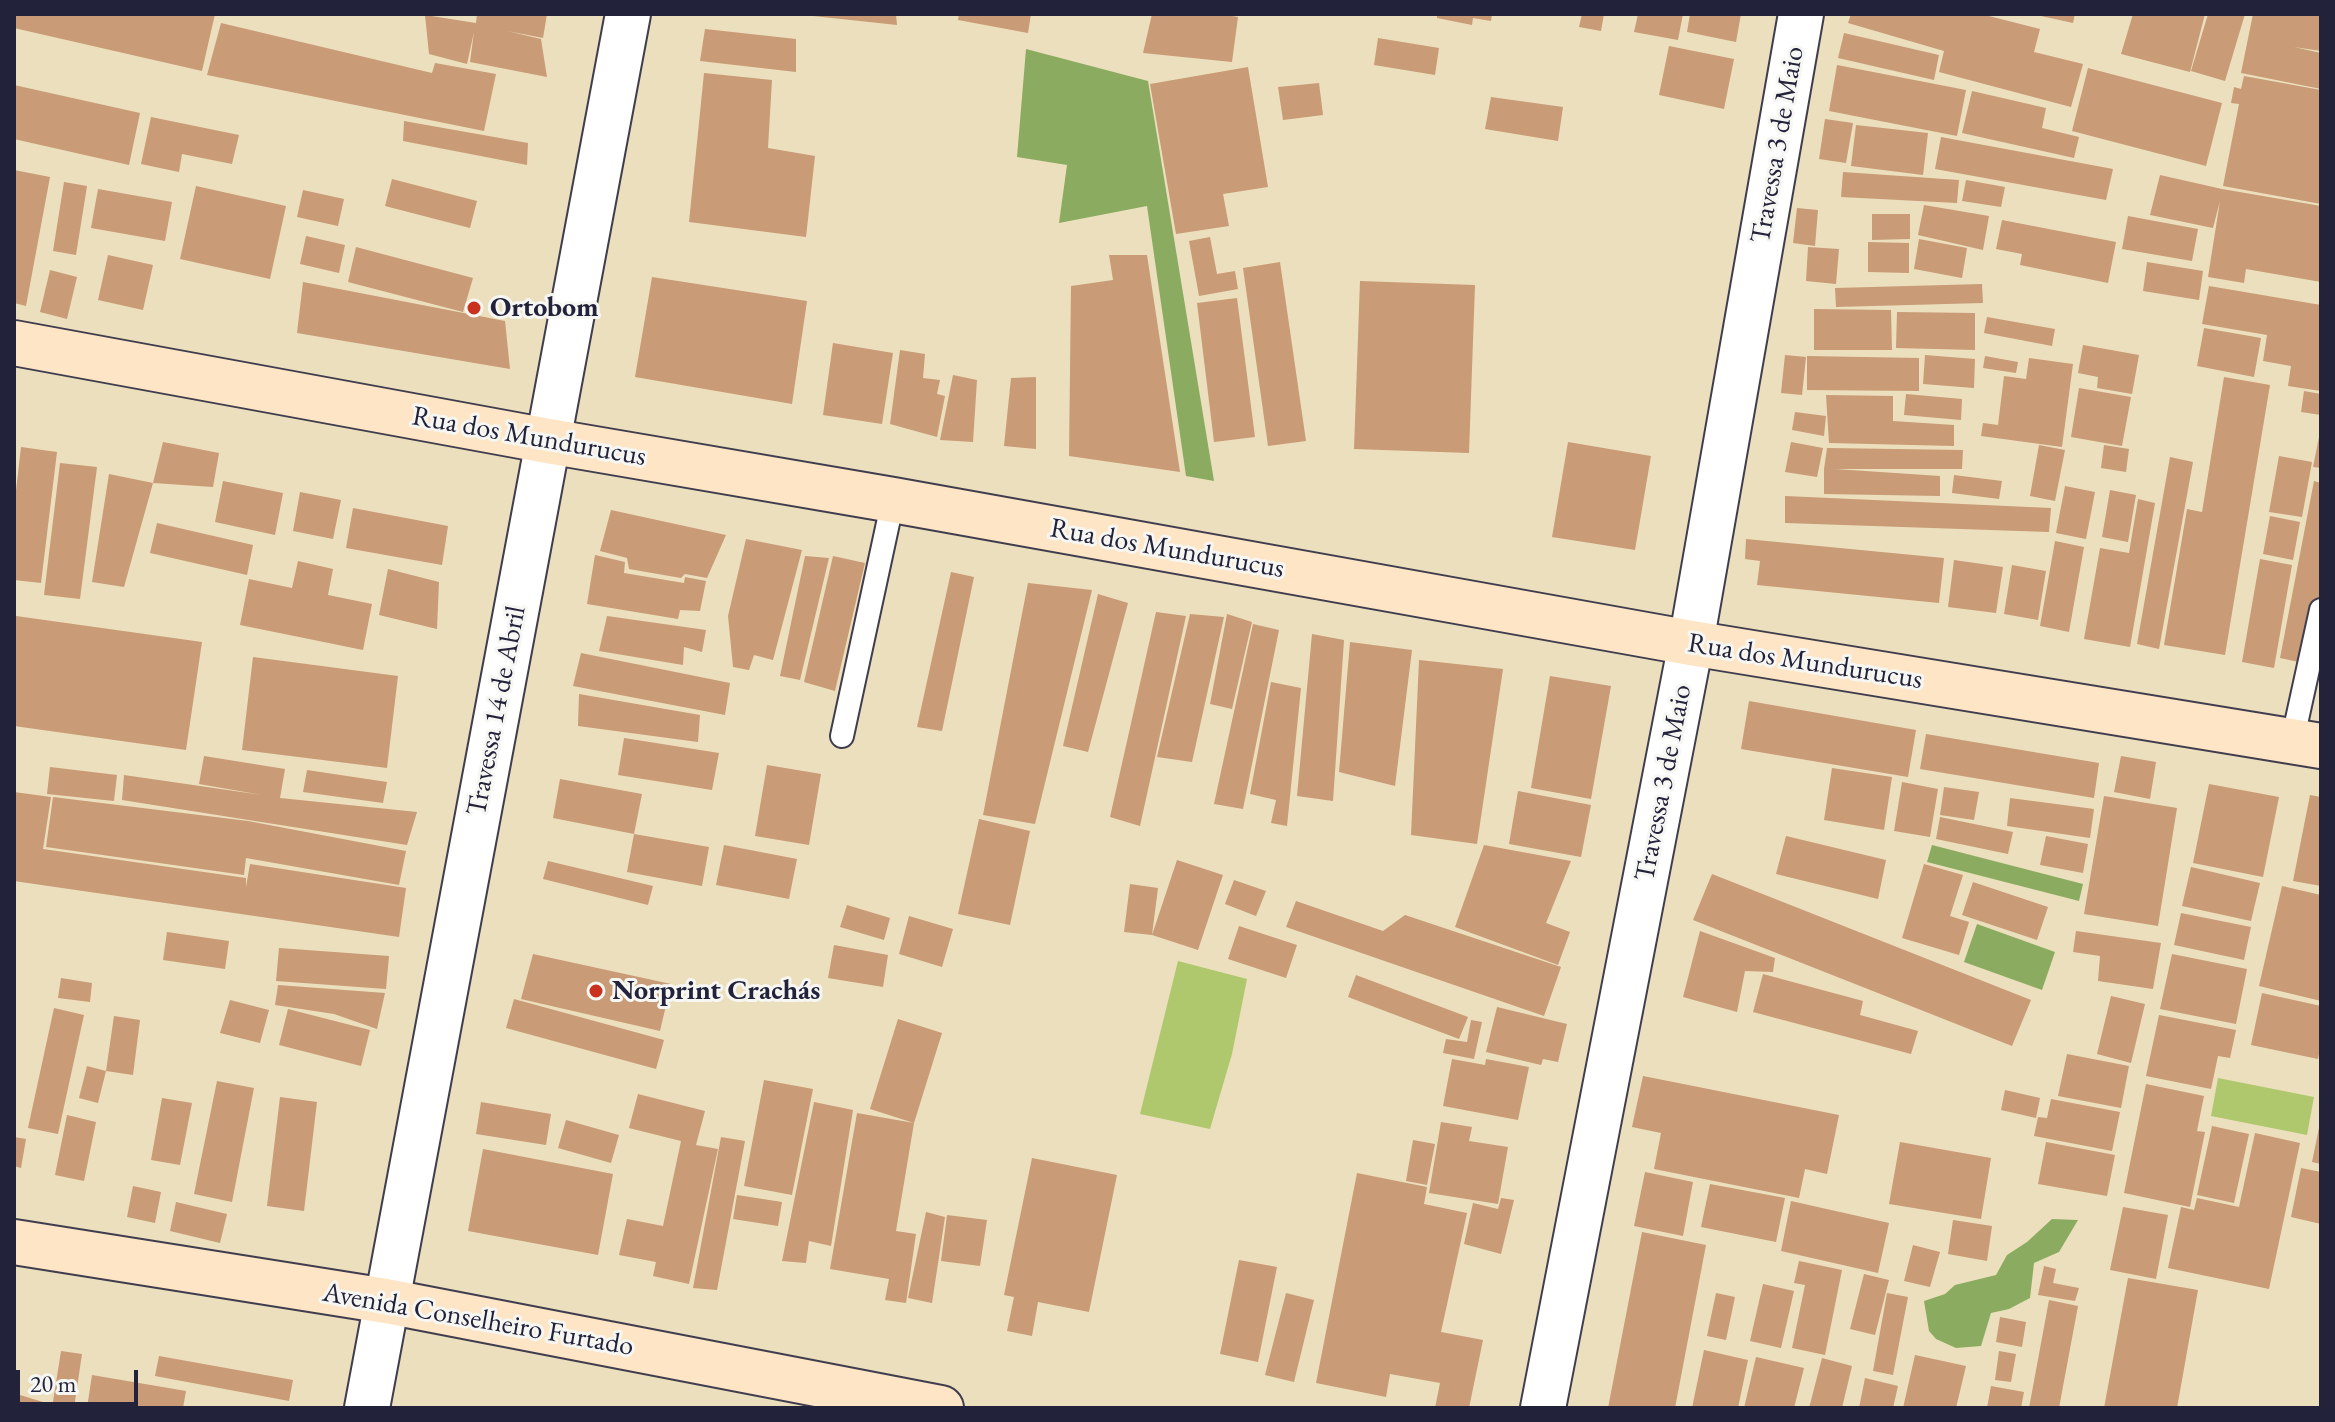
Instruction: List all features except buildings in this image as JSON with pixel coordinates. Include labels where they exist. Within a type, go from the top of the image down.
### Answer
[{"type":"street","name":"Travessa 14 de Abril","points":[[367,1408],[628,14]]},
{"type":"street","name":"Travessa 3 de Maio","points":[[1543,1408],[1691,643],[1801,14]]},
{"type":"street","name":"Rua dos Mundurucus","points":[[14,343],[548,441],[1691,643],[2306,744]]},
{"type":"street","name":"Avenida Conselheiro Furtado","points":[[14,1242],[386,1301],[941,1408]]},
{"type":"lane","points":[[842,736],[893,500]]},
{"type":"lane","points":[[2306,744],[2321,610]]},
{"type":"green space","points":[[1026,49],[1148,81],[1214,481],[1186,476],[1147,206],[1059,223],[1067,165],[1017,157]]},
{"type":"green space","points":[[1932,845],[2083,884],[2079,901],[1927,862]]},
{"type":"green space","points":[[1977,924],[2055,952],[2042,990],[1964,962]]},
{"type":"green space","points":[[1178,961],[1247,979],[1232,1054],[1210,1129],[1140,1114]]},
{"type":"green space","points":[[2218,1078],[2314,1097],[2307,1135],[2211,1116]]},
{"type":"green space","points":[[2052,1219],[2078,1220],[2059,1252],[2034,1263],[2030,1298],[2009,1309],[1991,1313],[1981,1346],[1956,1348],[1936,1339],[1929,1331],[1924,1301],[1945,1294],[1955,1285],[1996,1275],[2007,1255]]},
{"type":"place","name":"Ortobom","points":[[474,308]]},
{"type":"place","name":"Norprint Crachás","points":[[596,991]]}]
